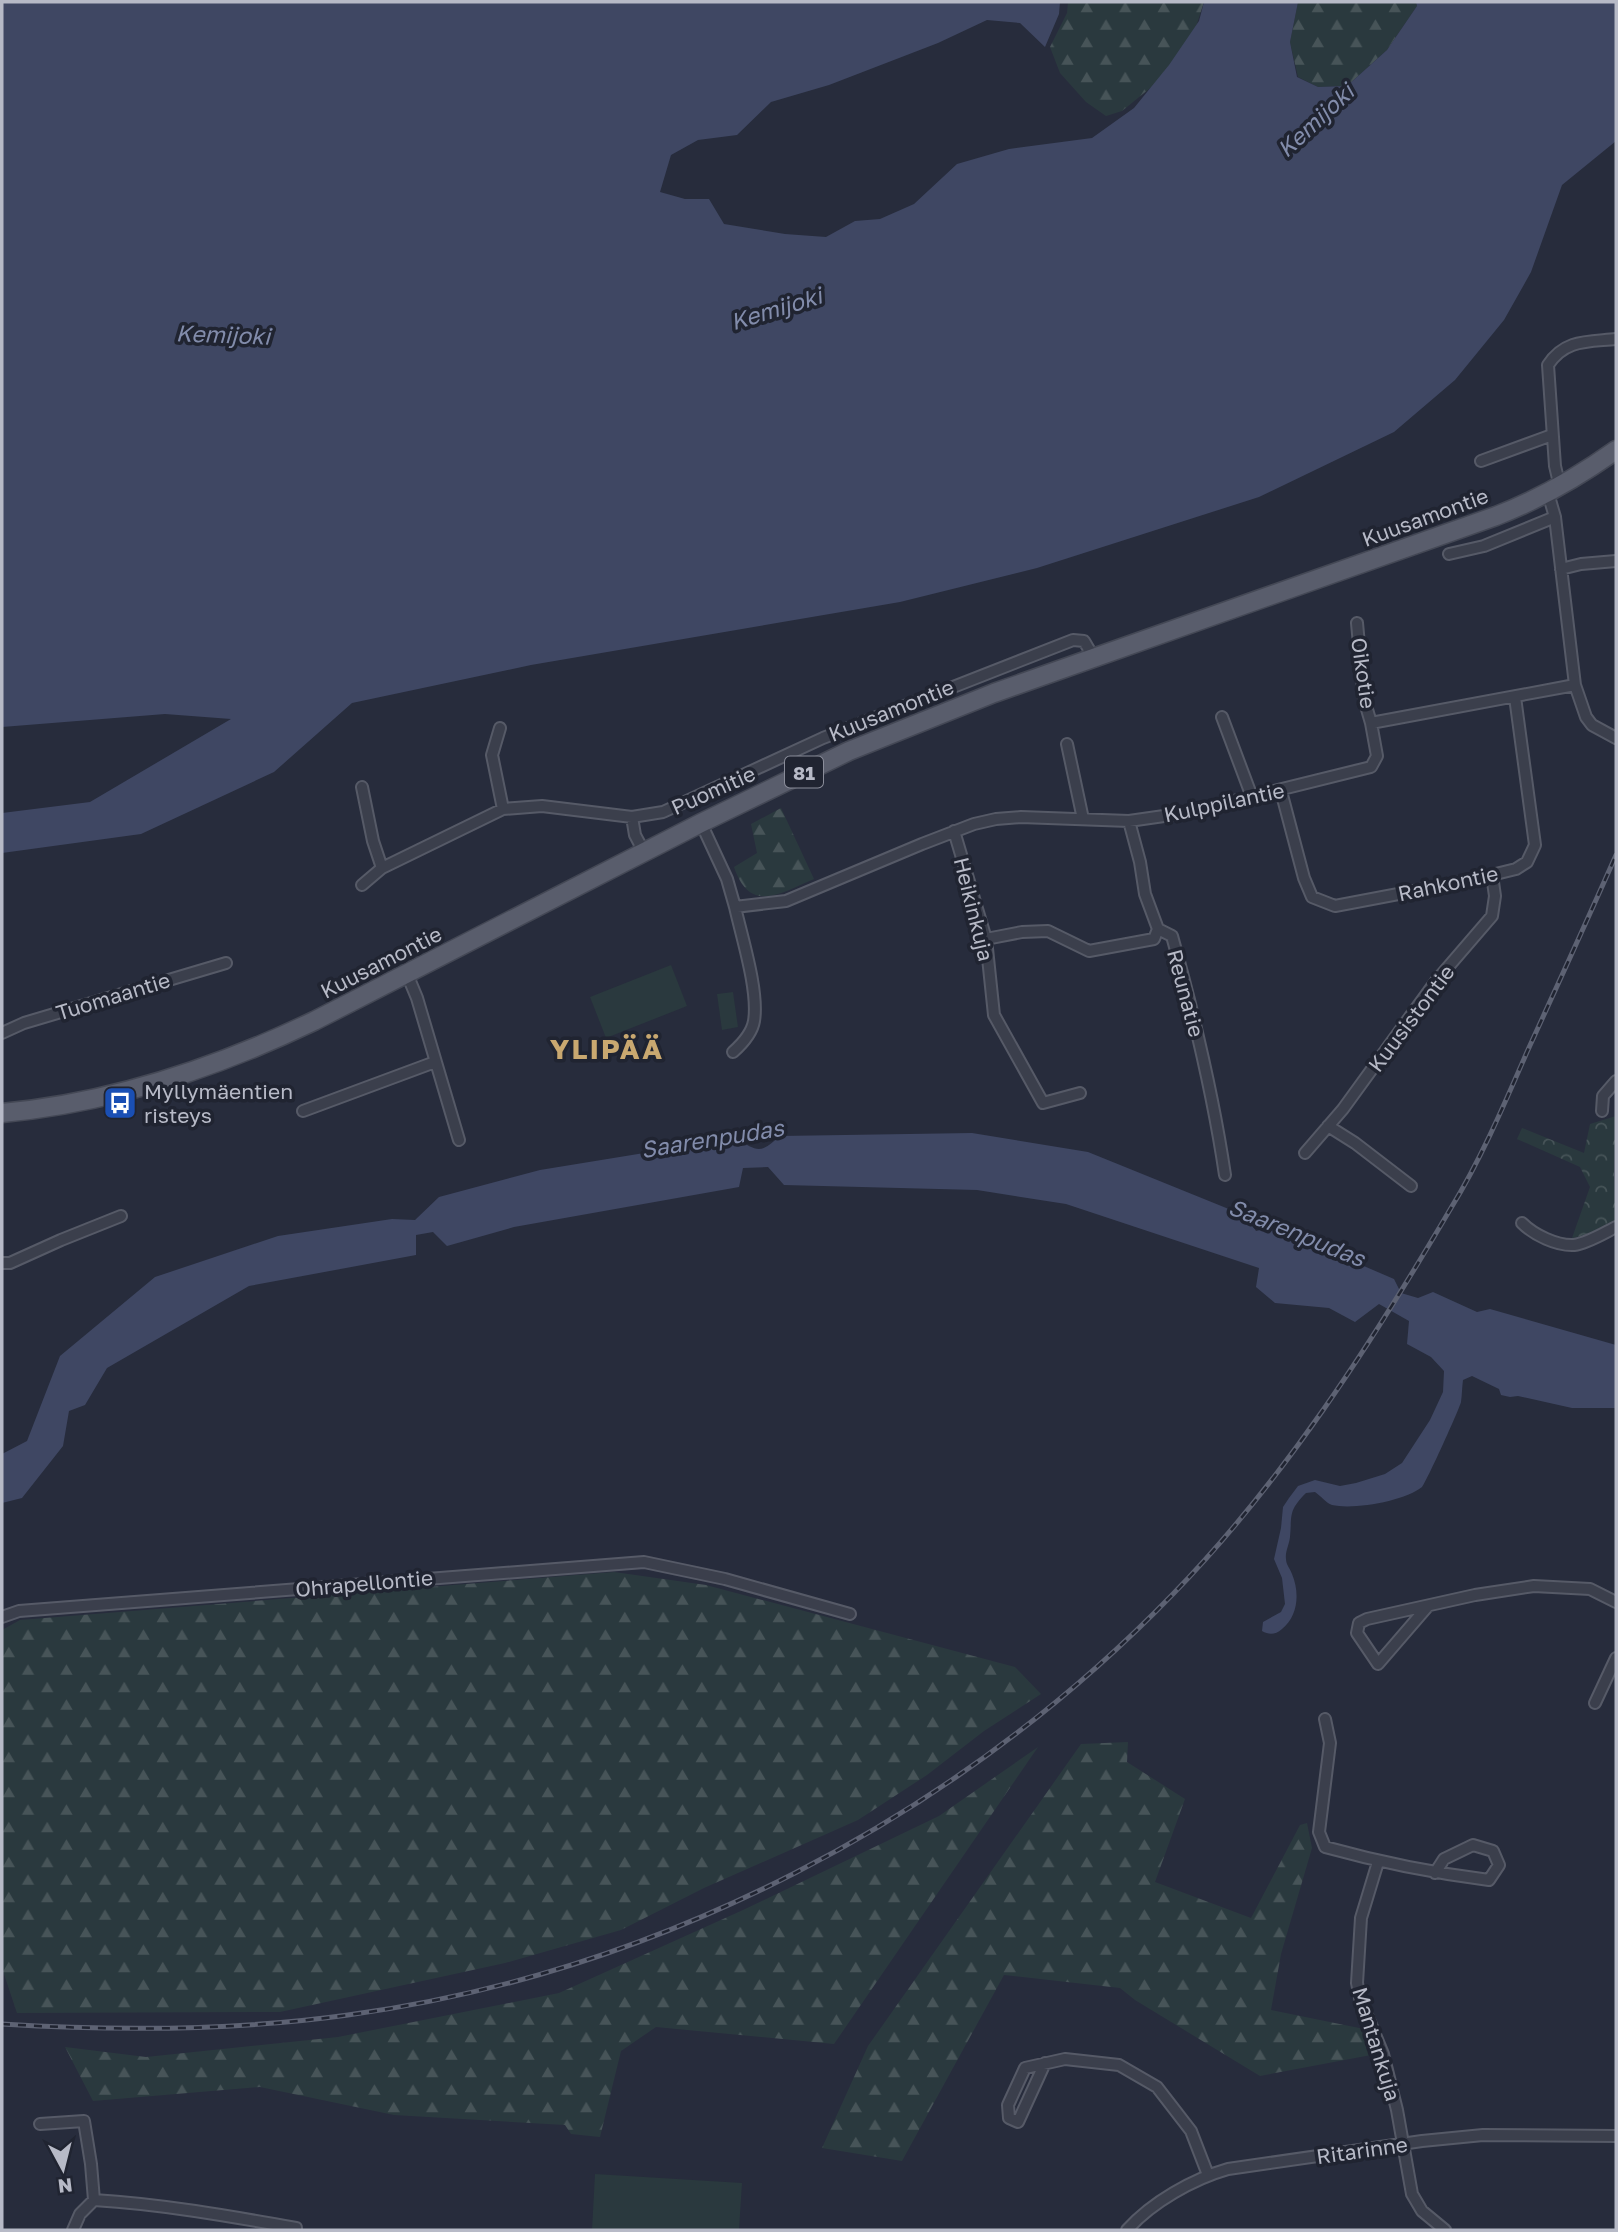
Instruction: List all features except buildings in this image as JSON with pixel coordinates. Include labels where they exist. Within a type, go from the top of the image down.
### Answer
[{"type":"main road","name":"Kuusamontie","points":[[2,1113],[102,1097],[181,1076],[284,1036],[701,823],[849,751],[907,726],[1094,658],[1476,524],[1554,490],[1585,473],[1616,450]]},
{"type":"street","points":[[1616,339],[1568,345],[1556,352],[1548,365],[1555,466],[1555,517],[1575,685],[1586,717],[1592,725],[1616,738]]},
{"type":"street","points":[[1481,461],[1552,435]]},
{"type":"street","points":[[1449,554],[1484,546],[1555,517]]},
{"type":"street","points":[[1561,569],[1616,561]]},
{"type":"street","name":"Oikotie","points":[[1357,623],[1364,699],[1371,723]]},
{"type":"street","name":"Puomitie","points":[[362,886],[382,868],[503,809],[542,806],[632,817],[663,813],[823,738],[1073,640],[1084,641],[1094,658]]},
{"type":"street","points":[[1371,723],[1575,685]]},
{"type":"street","name":"Rahkontie","points":[[1281,791],[1304,878],[1312,897],[1335,906],[1516,869],[1527,862],[1535,845],[1515,697]]},
{"type":"street","points":[[1222,717],[1252,797]]},
{"type":"street","name":"Kulppilantie","points":[[735,907],[786,901],[954,831],[996,819],[1129,821],[1185,813],[1371,767],[1377,756],[1371,723]]},
{"type":"street","points":[[500,728],[492,755],[503,809]]},
{"type":"street","points":[[1067,744],[1083,819]]},
{"type":"street","points":[[362,787],[373,841],[382,868]]},
{"type":"street","points":[[632,817],[635,835],[644,852]]},
{"type":"street","name":"Reunatie","points":[[1129,821],[1145,894],[1158,929],[1172,936],[1195,1017],[1225,1175]]},
{"type":"street","points":[[701,823],[727,878],[752,988],[754,1023],[744,1042],[733,1052]]},
{"type":"street","name":"Heikinkuja","points":[[954,831],[986,939],[994,1015],[1042,1103],[1080,1093]]},
{"type":"street","name":"Kuusistontie","points":[[1305,1153],[1436,981],[1492,916],[1495,896],[1492,875]]},
{"type":"street","points":[[986,939],[1021,932],[1048,931],[1089,951],[1154,939],[1158,929]]},
{"type":"street","name":"Tuomaantie","points":[[2,1033],[24,1023],[226,963]]},
{"type":"street","points":[[407,974],[417,998],[458,1140]]},
{"type":"street","points":[[303,1111],[435,1062]]},
{"type":"street","points":[[1602,1111],[1603,1096],[1616,1081]]},
{"type":"street","points":[[1328,1126],[1410,1186]]},
{"type":"street","points":[[2,1263],[10,1263],[121,1216]]},
{"type":"street","points":[[1522,1223],[1530,1231],[1574,1245],[1616,1227]]},
{"type":"street","name":"Ohrapellontie","points":[[2,1618],[19,1611],[644,1562],[725,1579],[850,1614]]},
{"type":"street","points":[[1428,1606],[1378,1664],[1357,1633],[1359,1623],[1367,1619],[1475,1595],[1534,1586],[1590,1589],[1616,1602]]},
{"type":"street","points":[[1595,1703],[1616,1658]]},
{"type":"street","points":[[1325,1720],[1330,1743],[1319,1832],[1325,1847],[1435,1873],[1489,1880],[1499,1865],[1493,1851],[1473,1845],[1444,1859],[1435,1873]]},
{"type":"street","name":"Mantankuja","points":[[1378,1861],[1361,1918],[1357,1983],[1360,1998],[1383,2054],[1397,2110],[1412,2194],[1422,2211],[1445,2230]]},
{"type":"street","points":[[1045,2063],[1018,2122],[1009,2118],[1008,2105],[1025,2067],[1065,2059],[1119,2066],[1157,2087],[1191,2130],[1208,2175]]},
{"type":"street","points":[[40,2124],[84,2121],[94,2200]]},
{"type":"street","name":"Ritarinne","points":[[1127,2230],[1180,2189],[1208,2175],[1228,2169],[1483,2135],[1616,2136]]},
{"type":"street","points":[[73,2230],[80,2214],[94,2200],[259,2221],[296,2230]]},
{"type":"green space","points":[[1068,2],[1204,2],[1188,51],[1176,67],[1122,111],[1106,116],[1086,102],[1060,73],[1050,47],[1067,13]]},
{"type":"green space","points":[[1298,2],[1416,2],[1417,6],[1387,50],[1347,86],[1318,87],[1298,77],[1290,42]]},
{"type":"green space","points":[[781,808],[814,879],[778,894],[757,895],[748,891],[734,867],[757,853],[751,824]]},
{"type":"green space","points":[[671,965],[687,1006],[606,1038],[590,997]]},
{"type":"green space","points":[[733,992],[738,1027],[722,1030],[717,994]]},
{"type":"green space","points":[[1616,1116],[1616,1221],[1572,1238],[1590,1187],[1580,1167],[1517,1139],[1522,1128],[1584,1153],[1590,1124]]},
{"type":"green space","points":[[614,1572],[706,1585],[1015,1667],[1041,1694],[858,1820],[704,1888],[621,1930],[505,1963],[280,2012],[17,2013],[2,1968],[2,1630],[20,1620]]},
{"type":"green space","points":[[1128,1742],[1127,1762],[1185,1799],[1155,1882],[1251,1918],[1300,1825],[1307,1823],[1312,1848],[1281,1954],[1271,2010],[1364,2029],[1371,2055],[1260,2076],[1135,2000],[1120,1988],[1004,1975],[902,2161],[822,2148],[868,2046],[1081,1744]]},
{"type":"green space","points":[[1038,1747],[834,2044],[656,2027],[621,2051],[600,2137],[571,2134],[565,2125],[394,2115],[260,2087],[93,2101],[65,2047],[146,2057],[338,2037],[559,1993],[743,1910],[939,1816]]},
{"type":"green space","points":[[595,2174],[742,2183],[739,2230],[592,2230]]},
{"type":"water","name":"Kemijoki","points":[[2,2],[1060,2],[1059,14],[1045,47],[1020,23],[987,20],[938,43],[829,85],[771,102],[737,135],[698,140],[671,155],[660,192],[685,199],[709,199],[724,224],[785,234],[826,237],[855,221],[880,219],[914,204],[957,164],[1009,149],[1092,138],[1134,108],[1169,65],[1199,21],[1204,2],[1298,2],[1290,42],[1297,77],[1318,87],[1347,86],[1387,50],[1417,6],[1416,2],[1616,2],[1616,141],[1562,185],[1531,272],[1504,320],[1455,380],[1394,432],[1259,497],[1037,568],[900,602],[531,665],[352,703],[274,772],[141,834],[2,853],[2,813],[90,802],[231,719],[165,714],[2,727]]},
{"type":"water","points":[[972,1133],[1088,1152],[1246,1216],[1256,1231],[1273,1227],[1394,1279],[1401,1293],[1418,1298],[1433,1292],[1477,1312],[1490,1309],[1616,1345],[1616,1408],[1572,1408],[1518,1396],[1510,1397],[1501,1395],[1499,1389],[1472,1376],[1463,1380],[1459,1408],[1422,1487],[1392,1500],[1366,1505],[1332,1505],[1315,1492],[1306,1493],[1296,1504],[1286,1556],[1295,1581],[1296,1604],[1291,1618],[1282,1629],[1272,1634],[1267,1633],[1262,1631],[1263,1622],[1281,1612],[1285,1604],[1282,1578],[1274,1559],[1283,1507],[1289,1498],[1298,1486],[1315,1480],[1340,1486],[1356,1483],[1385,1474],[1402,1463],[1430,1420],[1443,1392],[1444,1371],[1431,1357],[1407,1344],[1409,1321],[1379,1304],[1355,1322],[1329,1308],[1275,1303],[1256,1287],[1259,1268],[1066,1204],[977,1190],[784,1185],[768,1167],[743,1168],[739,1187],[514,1227],[447,1246],[433,1232],[416,1235],[416,1255],[249,1286],[107,1368],[85,1405],[69,1411],[63,1446],[22,1498],[2,1503],[2,1454],[27,1441],[60,1356],[155,1277],[278,1236],[392,1219],[415,1220],[439,1197],[540,1170],[736,1138],[759,1149],[768,1146],[780,1136]]},
{"type":"railway","points":[[2,2024],[175,2028],[305,2020],[464,1994],[577,1963],[688,1922],[795,1873],[898,1815],[996,1748],[1088,1675],[1173,1594],[1252,1505],[1324,1409],[1389,1310],[1472,1170],[1501,1112],[1616,855]]},
{"type":"place","name":"Myllymäentien risteys","points":[[120,1103]]},
{"type":"district","name":"YLIPÄÄ","points":[[607,1048]]},
{"type":"water label","name":"Saarenpudas","points":[[712,1138]]},
{"type":"water label","name":"Saarenpudas","points":[[1297,1232]]}]
